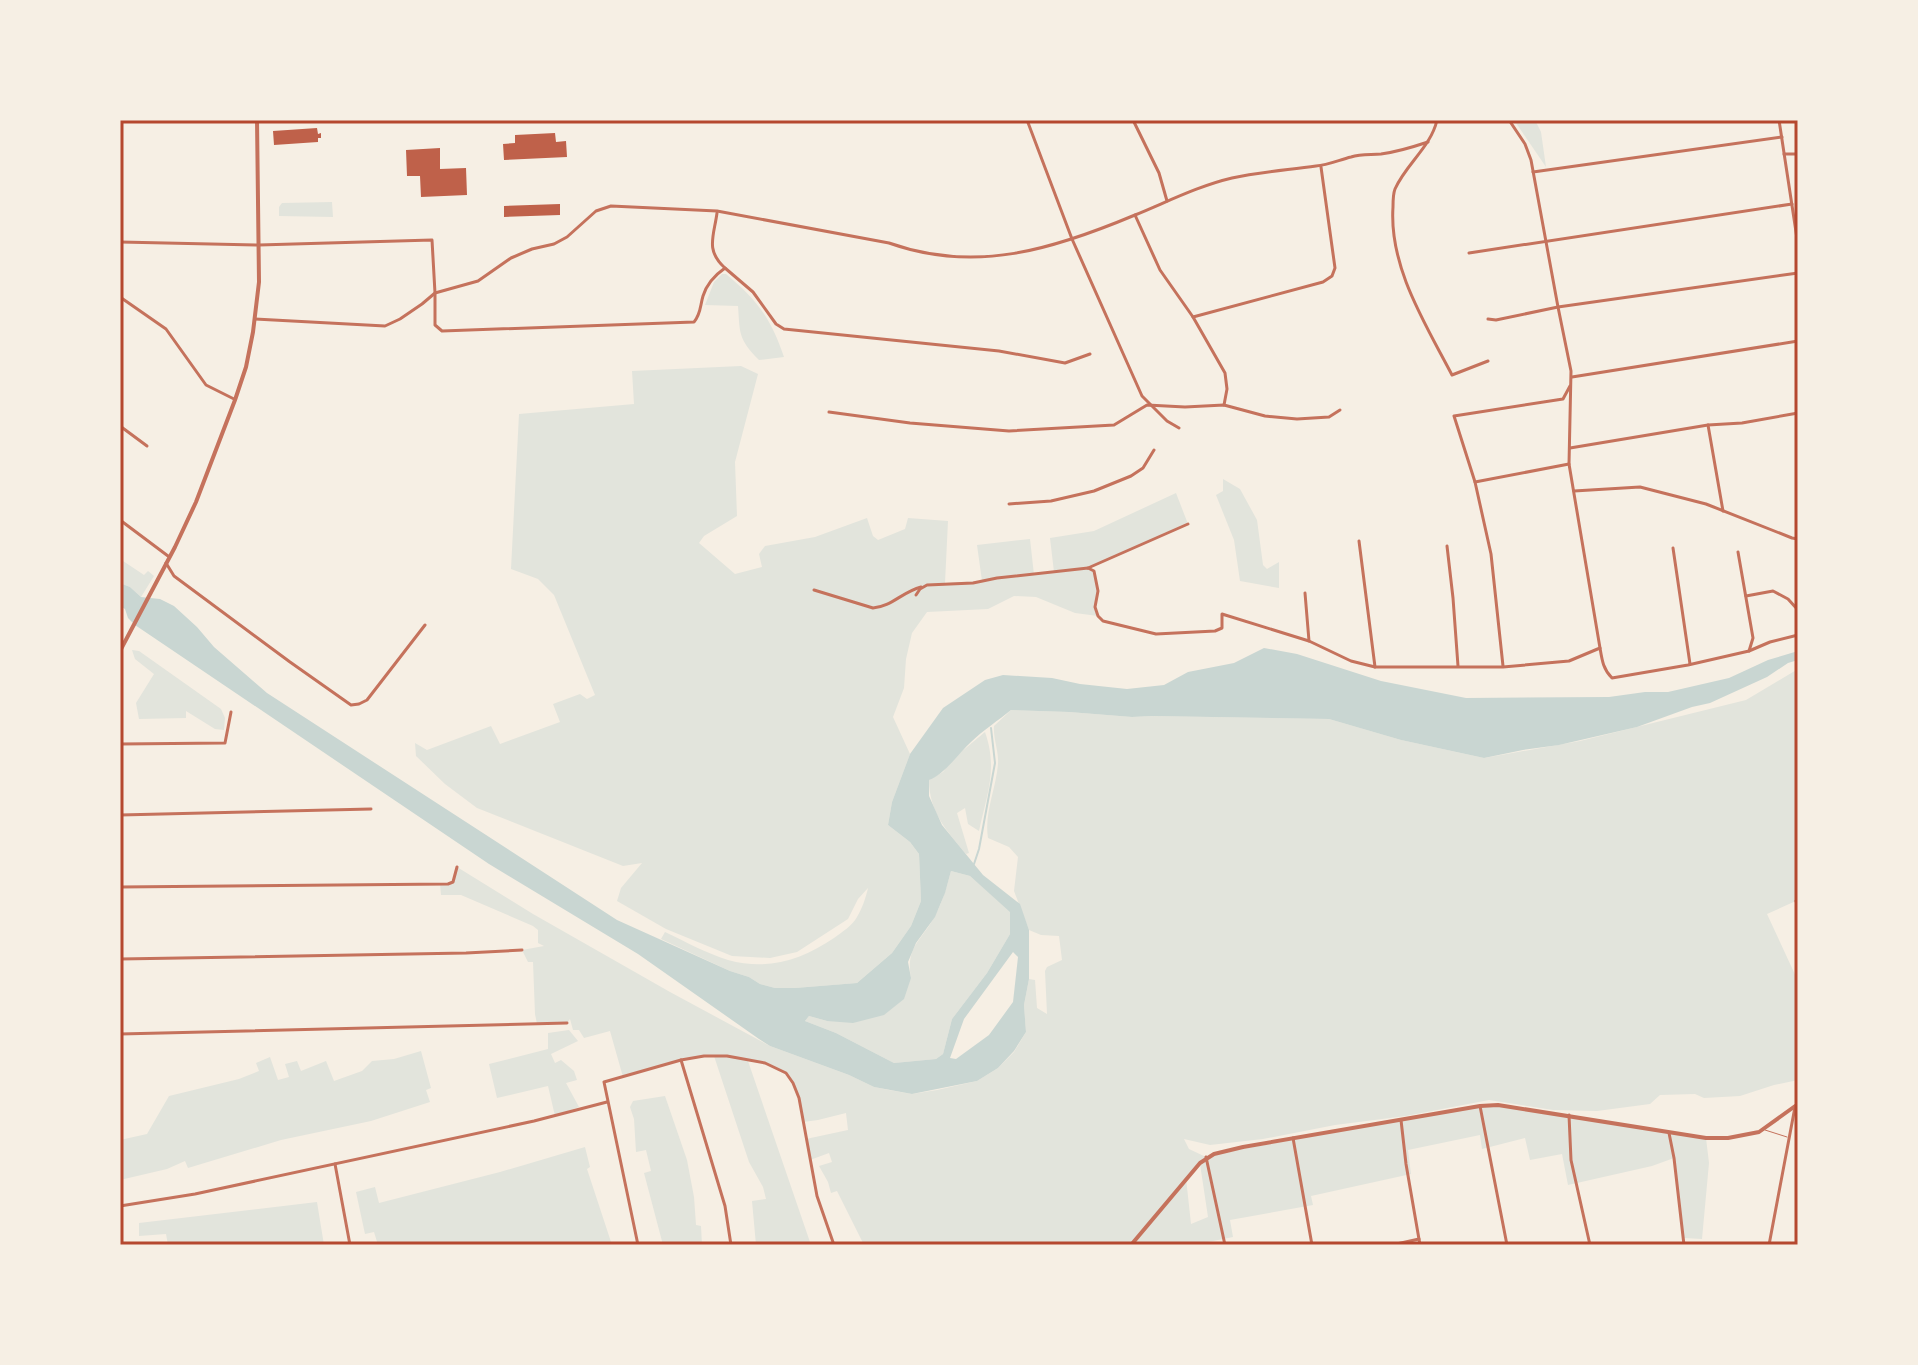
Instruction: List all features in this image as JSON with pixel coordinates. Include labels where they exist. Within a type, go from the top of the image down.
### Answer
[{"type":"street","points":[[120,651],[196,502],[246,367],[259,282],[257,120]]},
{"type":"street","points":[[1027,120],[1072,239],[1142,396],[1167,421],[1179,428]]},
{"type":"street","points":[[1133,120],[1159,173],[1167,201]]},
{"type":"street","points":[[1437,120],[1428,142],[1405,171],[1394,192],[1391,225],[1398,261],[1422,318],[1452,375],[1488,361]]},
{"type":"street","points":[[1509,120],[1529,152],[1572,380],[1569,464],[1603,666],[1612,678],[1749,651],[1798,635]]},
{"type":"street","points":[[1779,120],[1798,242]]},
{"type":"street","points":[[1533,172],[1782,137]]},
{"type":"street","points":[[255,319],[385,326],[435,293],[478,281],[511,258],[554,244],[567,237],[596,211],[611,206],[717,211],[889,243],[909,250],[965,257],[1003,256],[1039,250],[1072,239],[1210,184],[1236,177],[1320,166],[1352,156],[1399,151],[1428,142]]},
{"type":"street","points":[[1784,154],[1798,154]]},
{"type":"street","points":[[1193,317],[1323,282],[1332,276],[1335,268],[1320,166]]},
{"type":"street","points":[[1469,253],[1792,204]]},
{"type":"street","points":[[717,211],[713,257],[753,292],[776,324],[784,329],[999,351],[1065,363],[1090,354]]},
{"type":"street","points":[[1135,215],[1160,270],[1193,317],[1225,373],[1227,389],[1224,405]]},
{"type":"street","points":[[120,242],[259,245],[432,240],[435,325],[442,331],[694,322],[714,275],[725,268]]},
{"type":"street","points":[[1488,319],[1798,273]]},
{"type":"street","points":[[120,297],[166,329],[206,385],[235,400]]},
{"type":"street","points":[[1572,380],[1798,341]]},
{"type":"street","points":[[1503,667],[1491,554],[1475,482],[1454,416],[1563,399],[1572,380]]},
{"type":"street","points":[[829,412],[910,423],[1009,431],[1114,425],[1143,405],[1224,405],[1265,416],[1297,419],[1329,417],[1340,410]]},
{"type":"street","points":[[1570,448],[1798,413]]},
{"type":"street","points":[[1708,425],[1723,511]]},
{"type":"street","points":[[120,426],[147,446]]},
{"type":"street","points":[[1009,504],[1051,501],[1094,491],[1143,468],[1154,450]]},
{"type":"street","points":[[1475,482],[1569,464]]},
{"type":"street","points":[[1574,491],[1640,487],[1706,504],[1798,539]]},
{"type":"street","points":[[120,520],[169,557]]},
{"type":"street","points":[[814,590],[873,608],[883,608],[909,590],[923,586],[973,583],[1088,568],[1188,524]]},
{"type":"street","points":[[1359,541],[1375,667]]},
{"type":"street","points":[[1447,546],[1458,666]]},
{"type":"street","points":[[1673,548],[1690,664]]},
{"type":"street","points":[[1738,552],[1753,638],[1749,651]]},
{"type":"street","points":[[166,563],[174,576],[351,705],[367,700],[425,625]]},
{"type":"street","points":[[1088,568],[1094,571],[1098,616],[1111,624],[1156,634],[1215,631],[1222,628],[1222,614],[1309,641],[1351,661],[1375,667],[1503,667],[1569,661],[1600,648]]},
{"type":"street","points":[[916,595],[923,586]]},
{"type":"street","points":[[1745,596],[1773,591],[1788,599],[1798,610]]},
{"type":"street","points":[[1305,593],[1309,641]]},
{"type":"street","points":[[120,744],[225,743],[231,712]]},
{"type":"street","points":[[120,815],[371,809]]},
{"type":"street","points":[[120,887],[448,884],[453,882],[457,867]]},
{"type":"street","points":[[1796,901],[1798,907]]},
{"type":"street","points":[[120,959],[522,950]]},
{"type":"street","points":[[120,1034],[567,1023]]},
{"type":"street","points":[[638,1245],[604,1082],[681,1060],[727,1056],[765,1063],[786,1073],[793,1083],[799,1098],[817,1196],[834,1245]]},
{"type":"street","points":[[681,1060],[725,1206],[731,1245]]},
{"type":"street","points":[[120,1206],[195,1194],[534,1121],[607,1102]]},
{"type":"street","points":[[1131,1245],[1206,1157],[1243,1147],[1498,1105],[1717,1138],[1764,1129],[1797,1105]]},
{"type":"street","points":[[1769,1245],[1797,1105]]},
{"type":"street","points":[[1480,1106],[1507,1245]]},
{"type":"street","points":[[1569,1115],[1571,1160],[1590,1245]]},
{"type":"street","points":[[1401,1120],[1420,1245]]},
{"type":"street","points":[[1669,1133],[1684,1245]]},
{"type":"street","points":[[1293,1138],[1312,1245]]},
{"type":"street","points":[[1206,1157],[1225,1245]]},
{"type":"street","points":[[335,1164],[350,1245]]},
{"type":"street","points":[[1392,1245],[1419,1239]]},
{"type":"lane","points":[[1764,1129],[1789,1137]]},
{"type":"shaded area","points":[[1514,120],[1535,120],[1541,132],[1546,167]]},
{"type":"shaded area","points":[[332,202],[333,217],[279,216],[282,203]]},
{"type":"shaded area","points":[[722,274],[737,283],[755,301],[774,331],[784,357],[759,360],[752,353],[741,335],[738,306],[705,305],[714,282]]},
{"type":"shaded area","points":[[741,366],[758,374],[735,462],[737,516],[704,536],[699,543],[735,574],[762,567],[759,554],[765,546],[815,537],[867,518],[873,536],[878,540],[905,529],[908,518],[948,521],[945,583],[982,581],[977,545],[1030,539],[1034,575],[1054,572],[1050,538],[1094,531],[1176,493],[1188,524],[1089,568],[1094,571],[1098,591],[1095,607],[1098,616],[1075,613],[1036,597],[1014,596],[988,609],[927,612],[912,633],[904,688],[893,717],[910,754],[892,802],[888,825],[910,842],[919,854],[921,901],[911,926],[892,953],[857,983],[775,988],[661,939],[665,932],[712,954],[743,963],[770,964],[797,958],[822,946],[850,926],[861,910],[868,888],[858,899],[848,919],[797,952],[770,958],[732,956],[666,929],[617,901],[621,888],[642,863],[623,866],[477,808],[445,784],[416,756],[415,743],[427,750],[491,726],[500,744],[560,722],[553,704],[580,694],[587,699],[595,695],[554,595],[538,579],[511,569],[519,414],[634,404],[632,371]]},
{"type":"shaded area","points":[[1223,479],[1240,489],[1257,520],[1263,565],[1267,569],[1279,562],[1279,588],[1240,581],[1234,540],[1216,495],[1223,491]]},
{"type":"shaded area","points":[[120,559],[144,575],[148,571],[154,576],[141,597],[120,583]]},
{"type":"shaded area","points":[[120,583],[141,597],[160,599],[174,606],[214,647],[267,693],[617,920],[775,988],[857,983],[892,953],[911,926],[921,901],[919,854],[910,842],[888,825],[892,802],[910,754],[943,708],[985,680],[1003,675],[1052,678],[1127,689],[1164,685],[1188,672],[1234,663],[1264,648],[1297,654],[1381,681],[1466,698],[1609,697],[1668,692],[1729,678],[1768,660],[1798,651],[1798,660],[1710,703],[1637,727],[1484,758],[1401,740],[1329,719],[1132,717],[1011,710],[929,780],[929,796],[942,825],[983,875],[1020,904],[1029,930],[1029,979],[1024,1005],[1026,1032],[998,1068],[977,1081],[912,1094],[874,1087],[770,1046],[638,954],[489,864],[135,625],[120,606]],"holes":[[[951,871],[970,876],[1010,912],[1010,934],[987,973],[952,1019],[943,1054],[936,1059],[894,1063],[805,1021],[809,1016],[853,1023],[884,1015],[904,999],[911,978],[908,962],[916,943],[935,917]],[[1013,952],[1018,957],[1013,1002],[989,1035],[956,1059],[950,1058],[964,1019]]]},
{"type":"shaded area","points":[[132,650],[139,651],[221,709],[225,718],[224,730],[215,729],[186,711],[186,718],[139,719],[136,703],[154,674],[135,659]]},
{"type":"shaded area","points":[[1798,669],[1798,900],[1767,914],[1798,981],[1798,1080],[1740,1096],[1704,1098],[1695,1094],[1660,1095],[1650,1104],[1597,1111],[1553,1110],[1489,1100],[1263,1139],[1210,1145],[1184,1139],[1189,1149],[1206,1157],[1489,1105],[1706,1138],[1709,1163],[1702,1239],[1684,1238],[1674,1158],[1568,1185],[1562,1154],[1530,1160],[1525,1138],[1482,1149],[1480,1135],[1408,1150],[1411,1174],[1311,1196],[1313,1205],[1230,1220],[1233,1237],[1193,1245],[864,1245],[837,1191],[831,1193],[819,1166],[832,1162],[829,1153],[810,1160],[806,1139],[848,1130],[846,1113],[803,1122],[794,1087],[783,1072],[763,1063],[748,1061],[811,1245],[756,1245],[752,1201],[766,1199],[749,1162],[714,1056],[681,1060],[623,1077],[610,1031],[584,1038],[579,1030],[573,1030],[570,1019],[567,1023],[537,1024],[533,962],[528,962],[522,950],[544,946],[538,943],[538,930],[461,895],[441,895],[440,884],[453,882],[457,867],[533,914],[770,1046],[874,1087],[912,1094],[977,1081],[998,1068],[1014,1052],[1026,1032],[1024,1005],[1029,979],[1035,980],[1037,1008],[1047,1014],[1045,971],[1062,960],[1059,936],[1041,935],[1029,930],[1014,891],[1018,857],[1009,847],[988,838],[988,819],[998,764],[994,726],[1011,710],[1132,717],[1329,719],[1401,740],[1484,758],[1580,741],[1746,700]],"holes":[[[1200,1164],[1208,1217],[1191,1224],[1186,1178]]]},
{"type":"shaded area","points":[[985,732],[991,770],[979,831],[968,824],[965,808],[957,813],[969,853],[966,854],[936,811],[929,780],[943,772],[955,757]]},
{"type":"shaded area","points":[[951,871],[970,876],[1011,912],[1010,934],[987,973],[952,1019],[943,1054],[936,1059],[894,1063],[805,1021],[809,1016],[827,1021],[911,978],[913,951],[936,914]]},
{"type":"shaded area","points":[[569,1030],[578,1041],[551,1054],[555,1063],[561,1060],[574,1071],[577,1080],[566,1083],[579,1107],[555,1116],[548,1086],[497,1098],[489,1064],[548,1049],[548,1033]]},
{"type":"shaded area","points":[[421,1051],[431,1088],[426,1090],[430,1102],[371,1121],[281,1140],[188,1168],[185,1161],[167,1169],[120,1180],[120,1140],[147,1134],[169,1096],[239,1079],[259,1071],[256,1063],[270,1057],[278,1080],[289,1077],[285,1064],[297,1061],[301,1071],[326,1061],[334,1081],[362,1071],[372,1061],[394,1059]]},
{"type":"shaded area","points":[[665,1096],[687,1160],[696,1225],[701,1226],[702,1245],[663,1245],[644,1173],[651,1171],[646,1150],[636,1152],[630,1107],[633,1101]]},
{"type":"shaded area","points":[[585,1147],[590,1167],[587,1169],[612,1245],[378,1245],[374,1232],[365,1234],[356,1192],[375,1187],[379,1203]]},
{"type":"shaded area","points":[[317,1202],[324,1245],[168,1245],[166,1234],[139,1236],[139,1223]]},
{"type":"building","points":[[317,128],[318,134],[321,133],[318,142],[274,145],[273,131]]},
{"type":"building","points":[[555,133],[556,142],[566,141],[567,157],[504,160],[503,144],[515,143],[515,135]]},
{"type":"building","points":[[440,148],[440,169],[466,168],[467,195],[421,197],[420,176],[407,176],[406,150]]},
{"type":"building","points":[[560,204],[560,215],[504,217],[504,206]]},
{"type":"waterway","points":[[974,864],[995,763],[991,728]]}]
